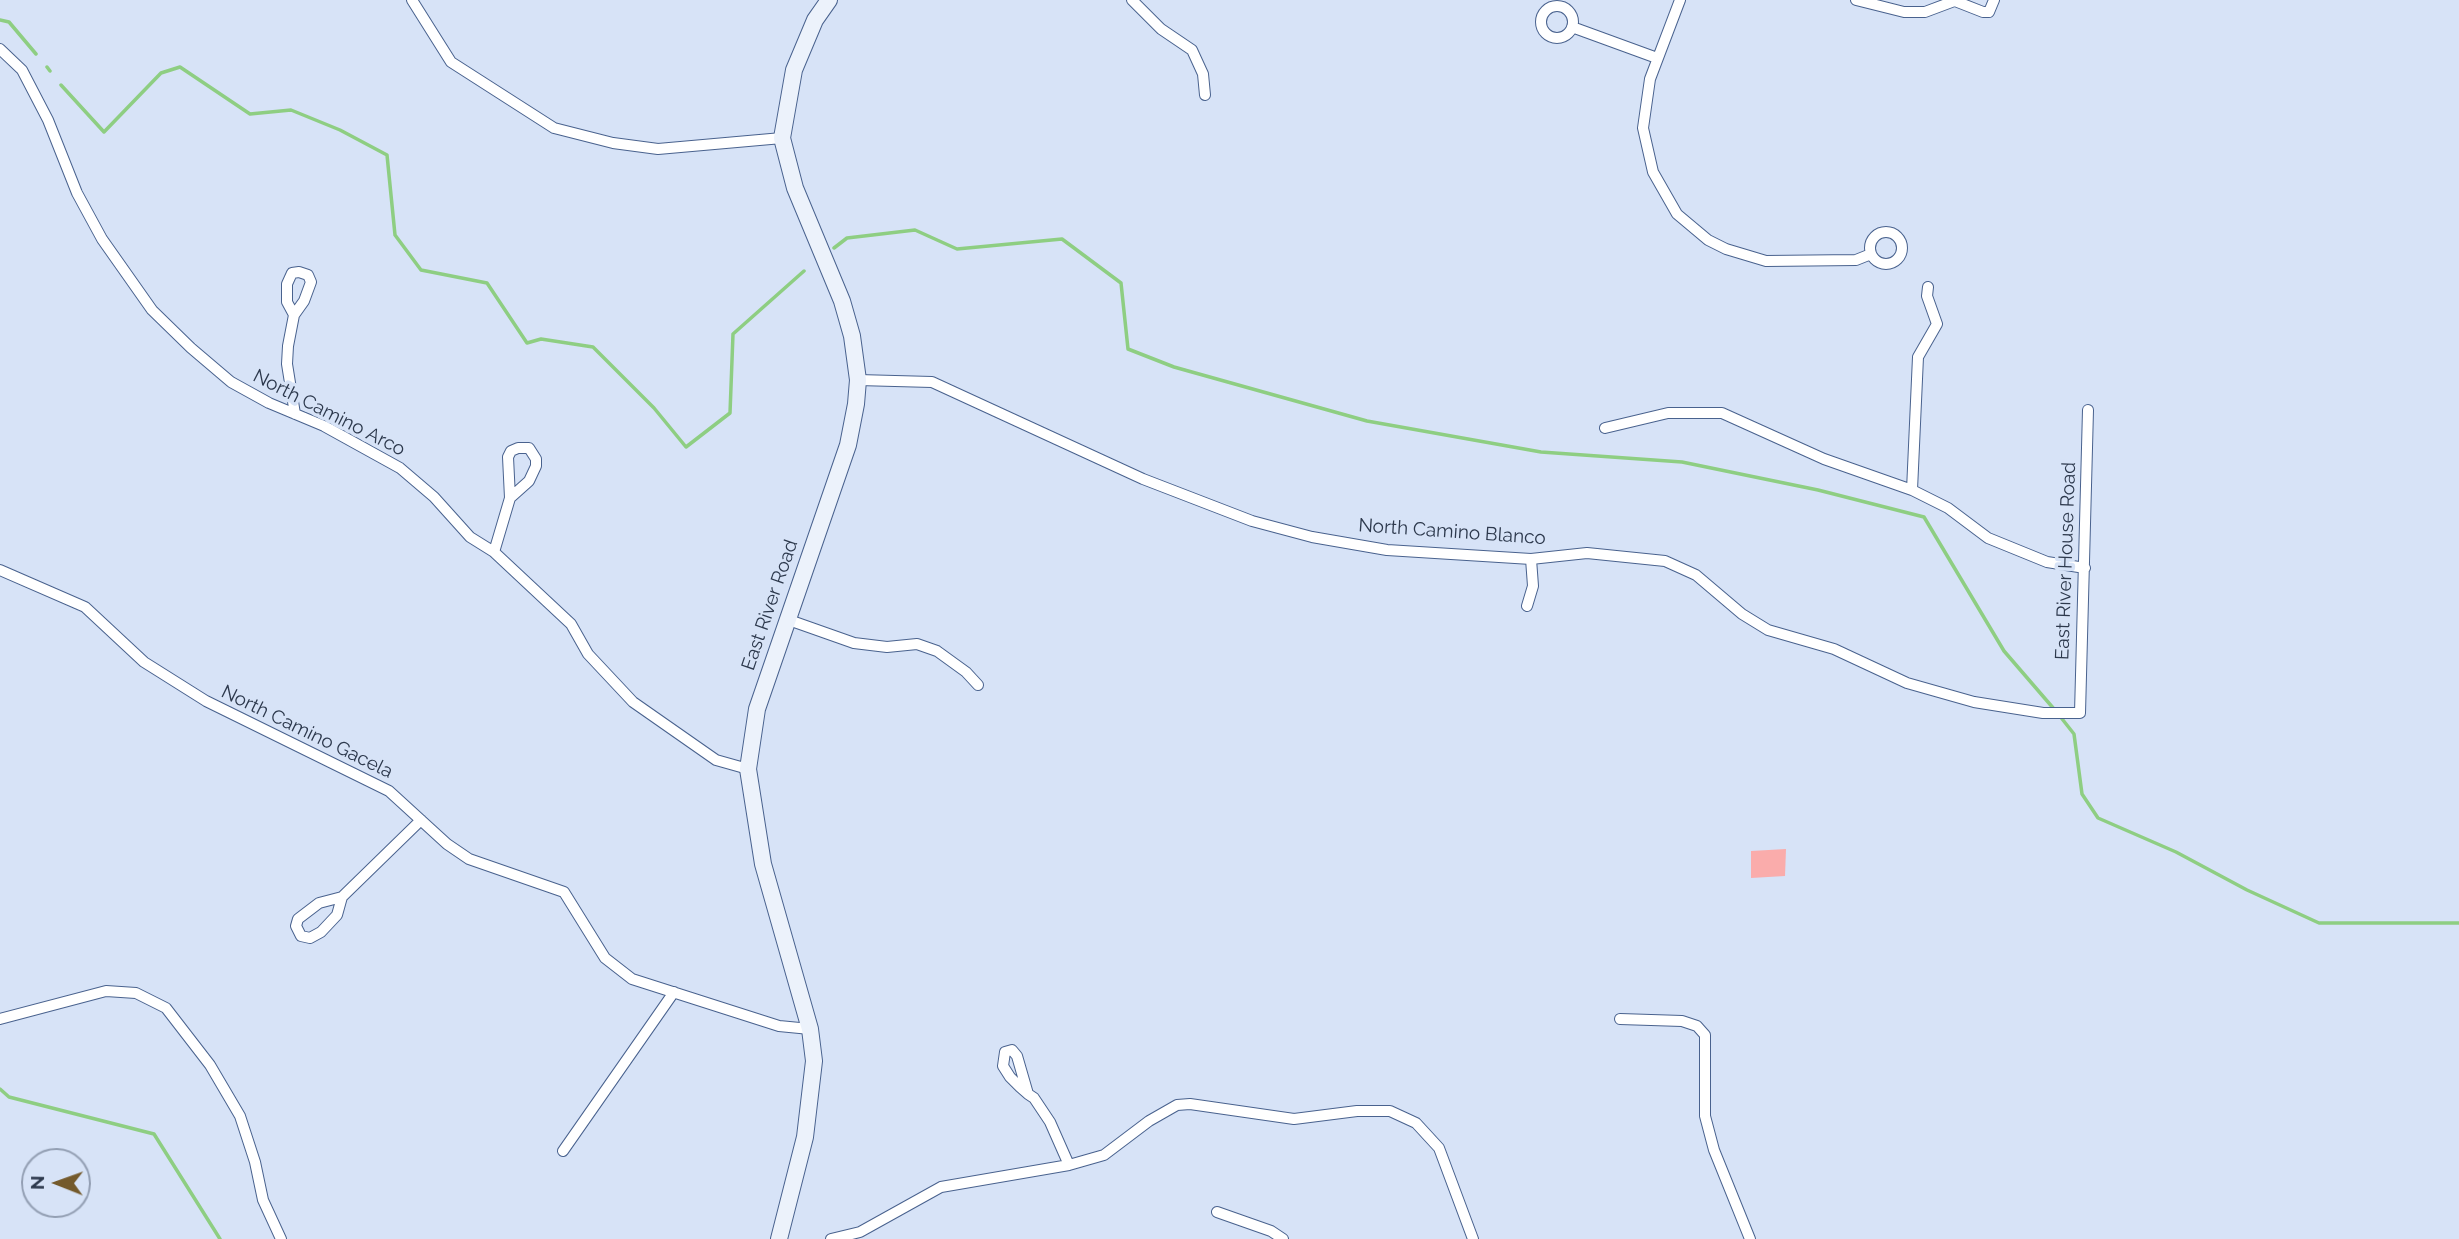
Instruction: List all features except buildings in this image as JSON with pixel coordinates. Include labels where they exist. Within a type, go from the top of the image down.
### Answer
[{"type":"street","points":[[412,0],[451,62],[554,128],[613,143],[658,149],[782,138]]},
{"type":"street","name":"East River Road","points":[[779,1239],[805,1137],[813,1081],[810,1029],[763,864],[748,769],[757,709],[848,446],[858,380],[852,336],[842,302],[795,188],[782,138],[794,70],[815,20],[829,0]]},
{"type":"street","points":[[1132,0],[1161,29],[1192,50],[1203,74],[1205,95]]},
{"type":"street","points":[[1680,0],[1657,58],[1644,105],[1646,150],[1663,194],[1677,215],[1717,245],[1766,261],[1856,260],[1871,254]]},
{"type":"street","points":[[1856,0],[1904,12],[1925,12],[1956,0],[1989,12],[1994,0]]},
{"type":"street","points":[[1572,27],[1657,58]]},
{"type":"street","name":"North Camino Arco","points":[[0,48],[22,70],[48,120],[77,193],[102,239],[152,310],[232,382],[324,426],[400,468],[434,497],[470,537],[494,552],[571,624],[588,654],[633,702],[716,760],[748,769]]},
{"type":"street","points":[[1912,490],[1919,357],[1937,324],[1927,296],[1928,286]]},
{"type":"street","points":[[294,315],[287,364],[295,414]]},
{"type":"street","name":"North Camino Blanco","points":[[858,380],[932,382],[1143,479],[1251,521],[1312,537],[1387,550],[1531,559],[1587,553],[1665,561],[1696,575],[1742,614],[1768,630],[1834,649],[1907,683],[1974,702],[2043,713],[2080,713]]},
{"type":"street","name":"East River House Road","points":[[2080,713],[2088,410]]},
{"type":"street","points":[[1605,428],[1668,414],[1722,414],[1824,459],[1912,490],[1948,508],[1988,538],[2047,562],[2085,568]]},
{"type":"street","points":[[494,552],[510,498]]},
{"type":"street","points":[[1527,606],[1533,586],[1531,559]]},
{"type":"street","name":"North Camino Gacela","points":[[0,569],[85,607],[144,663],[206,701],[389,790],[469,859],[564,892],[605,958],[632,979],[779,1026],[810,1029]]},
{"type":"street","points":[[786,619],[854,643],[887,647],[917,643],[953,662],[978,685]]},
{"type":"street","points":[[342,897],[337,915],[321,932],[310,938],[301,936],[296,926],[298,919],[319,903],[342,897],[421,820]]},
{"type":"street","points":[[0,1019],[106,992],[136,993],[166,1008],[210,1065],[240,1116],[255,1162],[263,1200],[281,1239]]},
{"type":"street","points":[[563,1152],[674,992]]},
{"type":"street","points":[[1620,1019],[1682,1021],[1697,1026],[1705,1035],[1705,1116],[1714,1150],[1749,1239]]},
{"type":"street","points":[[1028,1094],[1050,1122],[1069,1165]]},
{"type":"street","points":[[831,1239],[860,1232],[941,1187],[1069,1165],[1104,1156],[1128,1135],[1177,1105],[1190,1104],[1293,1119],[1357,1111],[1390,1111],[1416,1123],[1439,1148],[1473,1239]]},
{"type":"street","points":[[1217,1212],[1271,1231],[1283,1239]]},
{"type":"shaded area","points":[[1786,849],[1785,876],[1751,878],[1751,851]]},
{"type":"waterway","points":[[0,20],[9,22],[36,54]]},
{"type":"waterway","points":[[47,67],[50,71]]},
{"type":"waterway","points":[[61,85],[104,132],[161,73],[180,67],[250,114],[291,110],[340,130],[387,155],[395,235],[421,270],[487,283],[527,343],[541,339],[593,347],[654,408],[686,447],[730,413],[733,334],[804,271]]},
{"type":"waterway","points":[[834,248],[847,238],[915,230],[957,249],[1062,239],[1121,283],[1128,349],[1174,367],[1367,421],[1541,452],[1682,462],[1818,490],[1924,517],[2004,651],[2054,709]]},
{"type":"waterway","points":[[2059,715],[2074,734],[2082,794],[2098,818],[2176,852],[2247,890],[2319,923],[2459,923]]},
{"type":"waterway","points":[[0,1089],[9,1097],[154,1134],[220,1239]]}]
